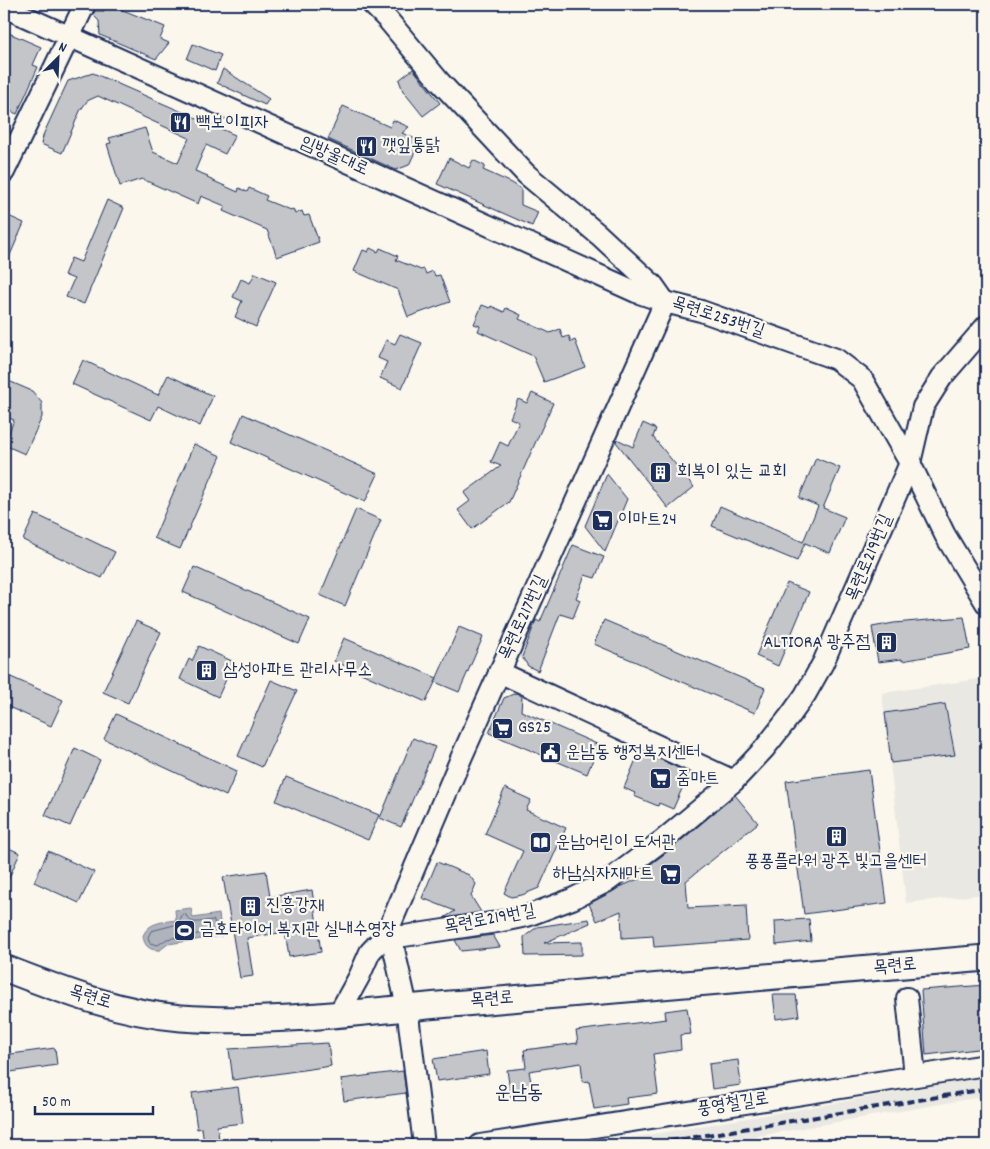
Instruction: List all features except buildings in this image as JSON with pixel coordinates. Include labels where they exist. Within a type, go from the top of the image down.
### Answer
[{"type":"main road","name":"목련로","points":[[4,968],[100,1003],[180,1018],[228,1019],[338,1015],[407,1007],[714,983],[986,958]]},
{"type":"street","points":[[4,172],[85,4]]},
{"type":"street","name":"목련로253번길","points":[[372,4],[388,20],[439,81],[526,174],[599,235],[653,285],[665,302],[701,311],[836,359],[862,379],[910,463],[946,535],[985,598]]},
{"type":"street","name":"임방울대로","points":[[4,7],[576,266],[636,292],[665,302]]},
{"type":"street","name":"목련로217번길","points":[[338,1015],[359,977],[370,952],[386,935],[499,672],[665,302]]},
{"type":"street","name":"목련로219번길","points":[[386,935],[404,936],[497,922],[527,916],[572,899],[608,881],[663,840],[734,781],[764,749],[805,696],[823,663],[910,463],[924,407],[942,377],[986,326]]},
{"type":"street","points":[[499,672],[734,781]]},
{"type":"street","points":[[386,935],[393,945],[407,1007],[424,1145]]},
{"type":"street","points":[[907,998],[915,1076]]},
{"type":"street","name":"풍영철길로","points":[[480,1145],[986,1065]]},
{"type":"shaded area","points":[[986,678],[986,894],[906,903],[882,693]]},
{"type":"shaded area","points":[[986,1077],[986,1096],[706,1145],[590,1145]]},
{"type":"water","name":"금호타이어 복지관 실내수영장","points":[[191,908],[193,918],[219,914],[222,936],[168,944],[160,950],[150,949],[146,945],[143,936],[148,928],[161,922],[176,920],[175,910]]},
{"type":"railway","points":[[646,1145],[986,1089]]},
{"type":"place","name":"빽보이피자","points":[[180,123]]},
{"type":"place","name":"깻잎통닭","points":[[366,146]]},
{"type":"place","name":"회복이 있는 교회","points":[[661,472]]},
{"type":"place","name":"이마트24","points":[[602,520]]},
{"type":"place","name":"ALTIORA 광주점","points":[[886,643]]},
{"type":"place","name":"삼성아파트 관리사무소","points":[[207,671]]},
{"type":"place","name":"GS25","points":[[502,728]]},
{"type":"place","name":"운남동 행정복지센터","points":[[550,753]]},
{"type":"place","name":"줌마트","points":[[660,779]]},
{"type":"place","name":"퐁퐁플라워 광주 빛고을센터","points":[[836,837]]},
{"type":"place","name":"운남어린이 도서관","points":[[540,843]]},
{"type":"place","name":"하남식자재마트","points":[[670,874]]},
{"type":"place","name":"진흥강재","points":[[250,906]]},
{"type":"place","name":"금호타이어 복지관 실내수영장","points":[[184,930]]},
{"type":"district","name":"운남동","points":[[519,1094]]}]
